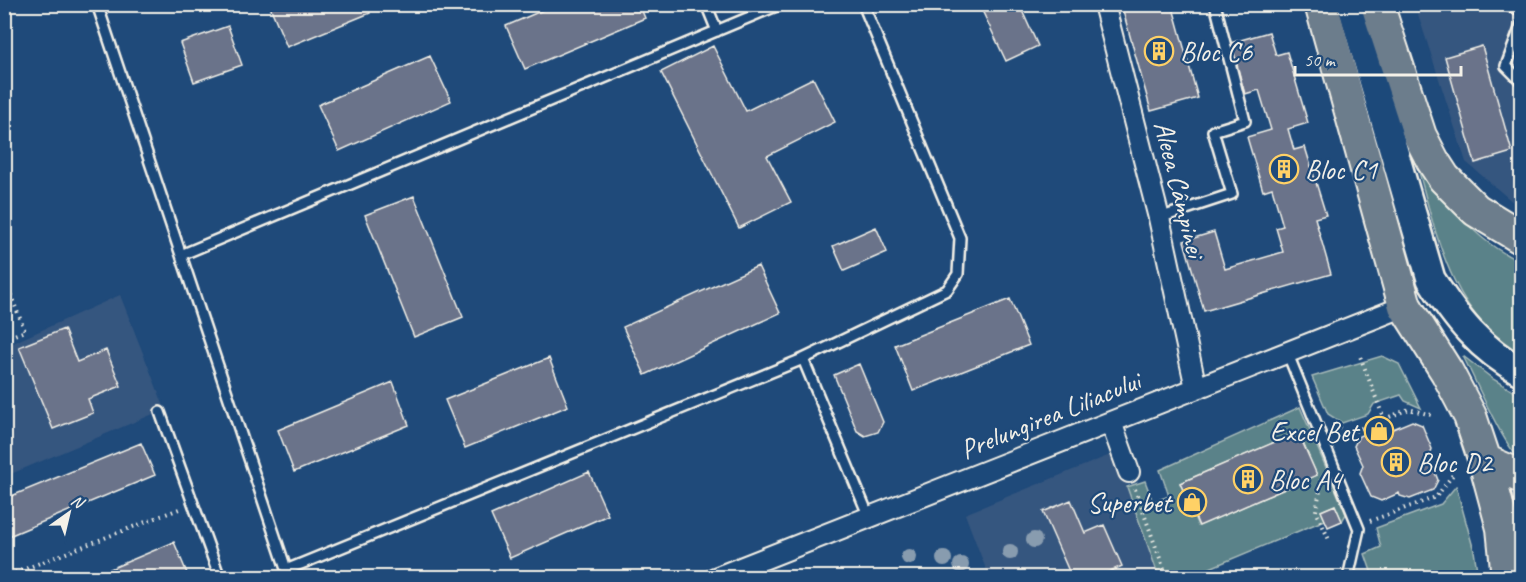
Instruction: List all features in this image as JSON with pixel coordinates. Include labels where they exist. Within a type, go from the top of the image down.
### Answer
[{"type":"main road","points":[[1321,4],[1405,306],[1448,372],[1470,416],[1485,461],[1503,528],[1508,578]]},
{"type":"main road","points":[[1377,4],[1420,136],[1433,161],[1444,178],[1476,210],[1521,238]]},
{"type":"main road","points":[[1485,461],[1521,477]]},
{"type":"street","name":"Aleea Câmpinei","points":[[1104,4],[1159,218],[1196,388]]},
{"type":"street","points":[[1351,4],[1431,279],[1453,314],[1473,338],[1502,361],[1521,372]]},
{"type":"street","name":"Prelungirea Liliacului","points":[[715,578],[1405,306]]},
{"type":"street","points":[[1111,422],[1129,472]]},
{"type":"lane","points":[[97,4],[287,574],[802,358],[947,290],[958,274],[960,238],[863,4]]},
{"type":"lane","points":[[706,4],[717,31]]},
{"type":"lane","points":[[181,255],[781,4]]},
{"type":"lane","points":[[1159,218],[1232,194],[1213,132],[1245,121],[1215,4]]},
{"type":"lane","points":[[1506,4],[1521,10]]},
{"type":"lane","points":[[1521,23],[1506,66],[1521,81]]},
{"type":"lane","points":[[1287,352],[1358,525],[1348,578]]},
{"type":"lane","points":[[802,358],[869,517]]},
{"type":"lane","points":[[160,412],[220,578]]},
{"type":"path","points":[[4,278],[25,331],[4,339]]},
{"type":"path","points":[[1360,356],[1384,419]]},
{"type":"path","points":[[1317,427],[1329,421],[1349,433],[1409,409],[1431,415]]},
{"type":"path","points":[[1129,472],[1167,578]]},
{"type":"path","points":[[1324,472],[1316,511],[1330,542]]},
{"type":"path","points":[[1358,525],[1436,497],[1455,472]]},
{"type":"path","points":[[4,578],[193,503]]},
{"type":"shaded area","points":[[1415,5],[1521,5],[1521,209],[1466,162]]},
{"type":"shaded area","points":[[120,295],[165,409],[6,476],[4,472],[4,347]]},
{"type":"shaded area","points":[[1115,453],[1159,577],[989,577],[965,514]]},
{"type":"green space","points":[[1413,150],[1458,215],[1487,241],[1521,262],[1521,354],[1496,337],[1476,316],[1460,291],[1437,236]]},
{"type":"green space","points":[[1382,356],[1399,364],[1421,408],[1405,401],[1401,395],[1374,404],[1368,414],[1342,423],[1328,414],[1312,377]]},
{"type":"green space","points":[[1463,356],[1493,379],[1521,396],[1521,459],[1514,453],[1499,428]]},
{"type":"green space","points":[[1300,407],[1346,514],[1342,521],[1335,505],[1321,511],[1325,520],[1210,568],[1213,577],[1159,577],[1127,487],[1145,481],[1153,502],[1169,496],[1160,470]],"holes":[[[1298,432],[1317,475],[1198,526],[1180,483]]]},
{"type":"green space","points":[[1456,486],[1474,551],[1478,577],[1373,577],[1365,554],[1381,547],[1376,528],[1441,504]]},
{"type":"building","points":[[269,4],[367,4],[370,13],[287,47]]},
{"type":"building","points":[[557,4],[639,4],[645,18],[525,69],[506,26]]},
{"type":"building","points":[[979,4],[1019,4],[1038,46],[1006,61]]},
{"type":"building","name":"Bloc C6","points":[[1121,4],[1172,4],[1198,98],[1151,111]]},
{"type":"building","points":[[228,26],[242,65],[194,82],[180,43]]},
{"type":"building","name":"Bloc C1","points":[[1269,32],[1276,55],[1287,52],[1308,123],[1288,129],[1294,150],[1305,147],[1326,215],[1315,218],[1331,274],[1204,311],[1184,241],[1214,232],[1225,269],[1283,252],[1276,228],[1283,226],[1272,188],[1263,191],[1247,137],[1271,130],[1259,90],[1245,94],[1230,43]]},
{"type":"building","points":[[713,46],[746,111],[813,78],[835,122],[767,156],[791,202],[739,228],[661,72]]},
{"type":"building","points":[[1482,46],[1512,152],[1475,163],[1445,57]]},
{"type":"building","points":[[430,56],[451,101],[339,151],[318,105]]},
{"type":"building","points":[[414,196],[463,317],[414,337],[365,215]]},
{"type":"building","points":[[876,227],[887,252],[844,271],[833,246]]},
{"type":"building","points":[[758,266],[780,313],[645,375],[623,327]]},
{"type":"building","points":[[1010,299],[1029,345],[913,391],[895,345]]},
{"type":"building","points":[[64,329],[77,362],[106,350],[121,386],[88,399],[93,413],[53,429],[19,347]]},
{"type":"building","points":[[549,358],[568,406],[465,448],[445,400]]},
{"type":"building","points":[[859,364],[883,422],[878,432],[865,436],[857,431],[834,375]]},
{"type":"building","points":[[393,382],[409,425],[294,472],[278,430]]},
{"type":"building","name":"Bloc D2","points":[[1412,421],[1422,425],[1432,449],[1429,458],[1438,480],[1433,490],[1410,499],[1400,496],[1399,493],[1381,501],[1371,497],[1360,473],[1363,465],[1354,446],[1359,436],[1383,426],[1393,429]]},
{"type":"building","name":"Bloc A4","points":[[1298,432],[1317,475],[1199,526],[1180,483]]},
{"type":"building","points":[[141,443],[155,475],[4,538],[4,499]]},
{"type":"building","points":[[589,472],[608,515],[510,558],[491,515]]},
{"type":"building","points":[[1071,500],[1085,533],[1104,525],[1122,566],[1106,573],[1108,578],[1072,578],[1043,512]]},
{"type":"building","points":[[1335,505],[1342,521],[1328,527],[1321,511]]},
{"type":"building","points":[[174,542],[189,578],[89,578]]},
{"type":"place","name":"Bloc C6","points":[[1159,51]]},
{"type":"place","name":"Bloc C1","points":[[1284,169]]},
{"type":"place","name":"Excel Bet","points":[[1379,431]]},
{"type":"place","name":"Bloc D2","points":[[1396,462]]},
{"type":"place","name":"Bloc A4","points":[[1248,479]]},
{"type":"place","name":"Superbet","points":[[1192,502]]}]
